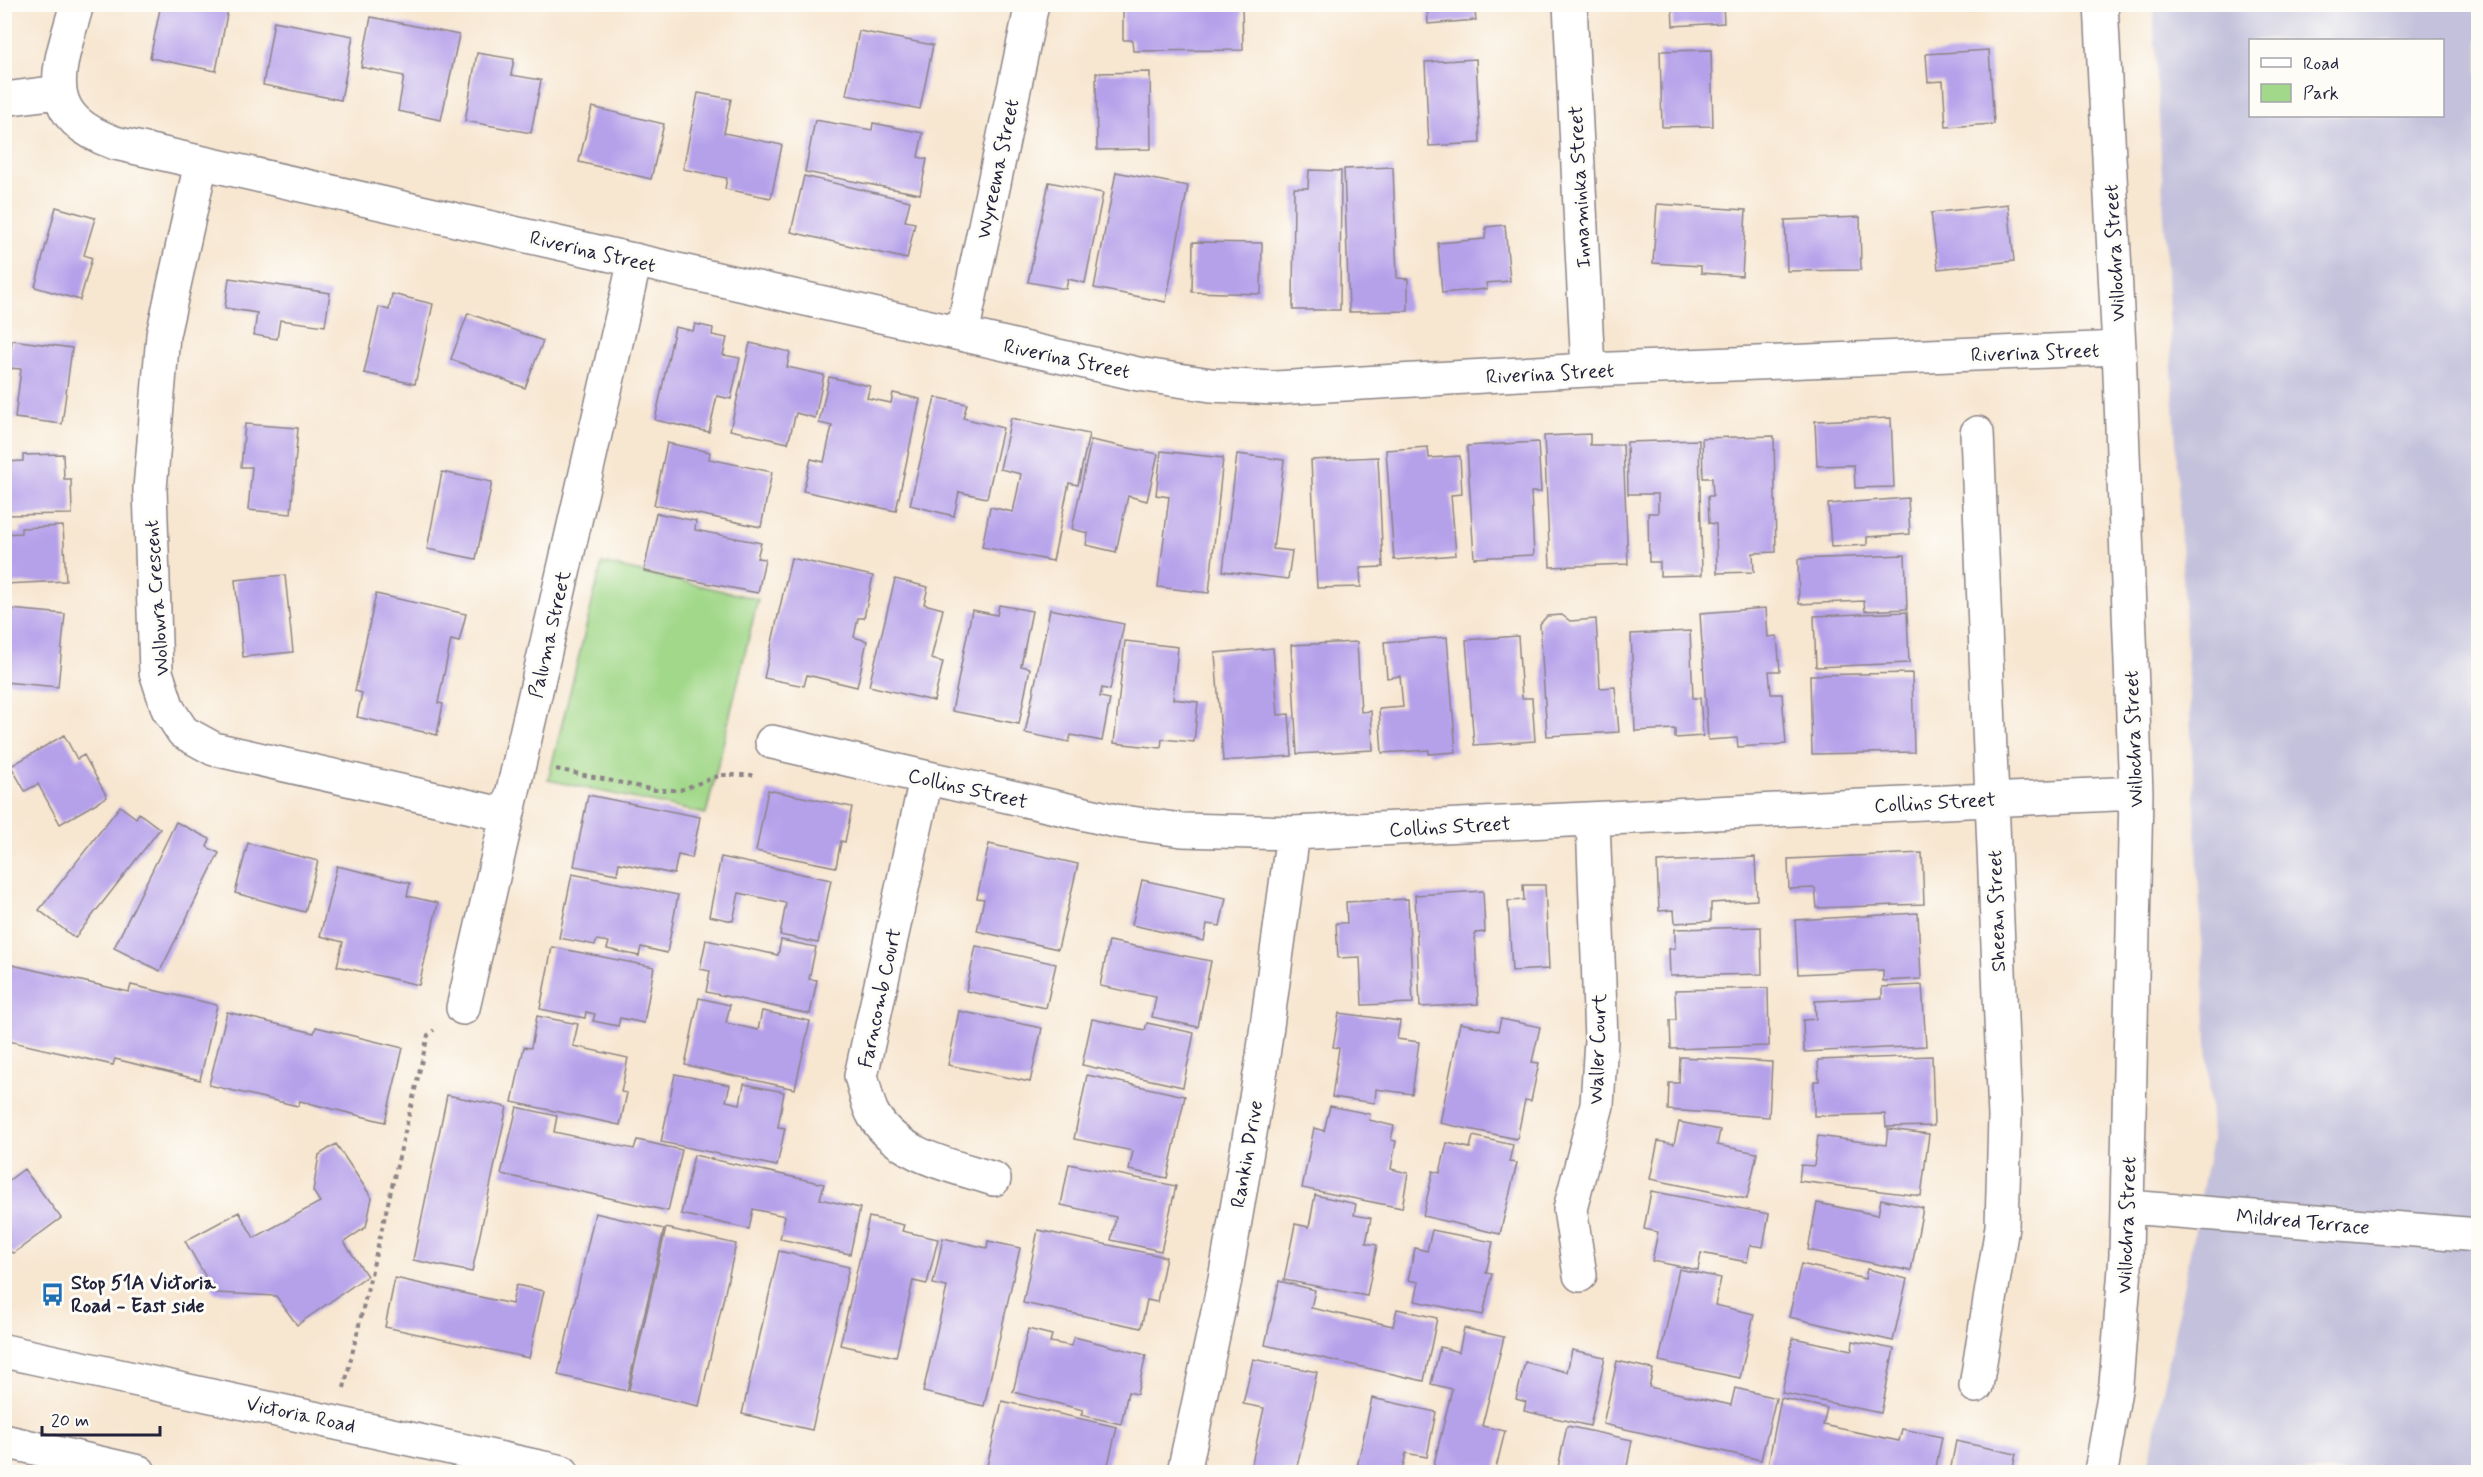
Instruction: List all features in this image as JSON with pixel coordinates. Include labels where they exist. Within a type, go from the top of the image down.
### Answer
[{"type":"main road","points":[[4,99],[59,92],[62,56],[78,4]]},
{"type":"main road","name":"Wyreema Street","points":[[962,334],[1032,4]]},
{"type":"main road","name":"Innaminka Street","points":[[1570,4],[1588,370]]},
{"type":"main road","name":"Willochra Street","points":[[2101,4],[2119,348],[2136,794],[2128,1207],[2116,1384],[2101,1473]]},
{"type":"main road","name":"Riverina Street","points":[[59,92],[71,120],[89,134],[115,143],[1138,374],[1212,385],[1275,388],[1588,370],[2119,348]]},
{"type":"main road","name":"Wollowra Crescent","points":[[201,163],[163,335],[150,489],[156,672],[168,709],[183,732],[214,749],[507,815]]},
{"type":"main road","name":"Paluma Street","points":[[463,1008],[635,260]]},
{"type":"main road","name":"Sheean Street","points":[[1976,1386],[2002,1227],[2005,1118],[1977,433]]},
{"type":"main road","name":"Collins Street","points":[[772,742],[1116,821],[1182,830],[1293,833],[2136,794]]},
{"type":"main road","name":"Farncomb Court","points":[[927,778],[861,1076],[873,1115],[900,1146],[927,1158],[994,1179]]},
{"type":"main road","name":"Waller Court","points":[[1580,1275],[1570,1209],[1597,1105],[1601,1041],[1593,819]]},
{"type":"main road","name":"Rankin Drive","points":[[1184,1473],[1225,1279],[1239,1200],[1262,1063],[1293,833]]},
{"type":"main road","name":"Mildred Terrace","points":[[2128,1207],[2478,1235]]},
{"type":"main road","name":"Victoria Road","points":[[4,1351],[336,1421],[562,1473]]},
{"type":"main road","points":[[4,1441],[139,1473]]},
{"type":"path","points":[[520,760],[615,783],[654,790],[680,790],[721,775],[746,777],[757,774],[772,742]]},
{"type":"path","points":[[336,1421],[428,1035],[463,1008]]},
{"type":"shaded area","points":[[2153,5],[2478,5],[2478,1472],[2147,1472],[2212,1139]]},
{"type":"green space","points":[[602,563],[758,599],[706,814],[548,780]]},
{"type":"building","points":[[161,4],[229,4],[216,71],[150,58]]},
{"type":"building","points":[[1427,4],[1474,4],[1476,20],[1428,24]]},
{"type":"building","points":[[1672,4],[1723,4],[1724,23],[1673,26]]},
{"type":"building","points":[[1946,4],[1978,4],[1979,9],[1947,11]]},
{"type":"building","points":[[1242,7],[1243,50],[1133,51],[1132,40],[1123,40],[1123,8]]},
{"type":"building","points":[[371,17],[459,35],[441,120],[398,111],[404,76],[361,67]]},
{"type":"building","points":[[274,21],[353,36],[341,100],[263,85]]},
{"type":"building","points":[[859,31],[933,45],[920,109],[846,95]]},
{"type":"building","points":[[1711,50],[1713,126],[1662,127],[1660,51]]},
{"type":"building","points":[[1989,50],[1994,124],[1946,127],[1943,81],[1928,82],[1926,54]]},
{"type":"building","points":[[477,53],[514,59],[511,75],[541,80],[531,133],[465,121]]},
{"type":"building","points":[[1476,59],[1480,143],[1429,146],[1425,62]]},
{"type":"building","points":[[1150,72],[1151,149],[1097,150],[1096,73]]},
{"type":"building","points":[[698,93],[731,99],[724,133],[782,145],[771,198],[725,189],[727,178],[683,169]]},
{"type":"building","points":[[592,107],[664,124],[651,179],[579,162]]},
{"type":"building","points":[[815,120],[872,130],[873,123],[923,133],[918,157],[927,159],[920,194],[805,172]]},
{"type":"building","points":[[1393,167],[1397,278],[1408,279],[1408,311],[1349,312],[1344,169]]},
{"type":"building","points":[[1309,170],[1341,171],[1340,310],[1293,310],[1294,188],[1308,188]]},
{"type":"building","points":[[1116,172],[1188,186],[1166,302],[1094,288]]},
{"type":"building","points":[[804,176],[910,201],[905,221],[915,223],[907,259],[791,232]]},
{"type":"building","points":[[1049,182],[1103,193],[1085,283],[1068,279],[1066,289],[1028,282]]},
{"type":"building","points":[[1657,204],[1746,210],[1742,276],[1701,273],[1701,266],[1653,263]]},
{"type":"building","points":[[2008,204],[2014,261],[1938,269],[1931,213]]},
{"type":"building","points":[[56,207],[95,218],[84,255],[92,258],[80,300],[35,287]]},
{"type":"building","points":[[1860,217],[1861,270],[1787,271],[1785,220]]},
{"type":"building","points":[[1505,225],[1510,281],[1486,283],[1487,289],[1442,293],[1438,243],[1485,239],[1486,227]]},
{"type":"building","points":[[1193,242],[1262,243],[1261,294],[1192,292]]},
{"type":"building","points":[[229,278],[330,293],[325,326],[280,320],[277,339],[254,335],[257,313],[225,308]]},
{"type":"building","points":[[392,294],[433,304],[415,384],[364,373],[379,307],[389,310]]},
{"type":"building","points":[[468,313],[543,341],[525,388],[451,359]]},
{"type":"building","points":[[695,324],[713,328],[712,335],[727,338],[723,355],[740,358],[731,399],[717,396],[709,432],[655,420],[675,327],[693,331]]},
{"type":"building","points":[[12,340],[72,348],[62,424],[15,418],[21,369],[8,368]]},
{"type":"building","points":[[750,343],[790,352],[787,367],[824,375],[815,418],[796,413],[788,443],[730,430]]},
{"type":"building","points":[[829,377],[870,386],[867,398],[891,403],[893,393],[920,399],[896,511],[803,491],[811,459],[824,462],[832,426],[819,423]]},
{"type":"building","points":[[935,397],[967,404],[963,418],[1003,428],[987,498],[959,492],[954,516],[910,505]]},
{"type":"building","points":[[1011,418],[1089,434],[1078,485],[1069,483],[1053,561],[982,547],[990,507],[1013,512],[1021,474],[1000,469]]},
{"type":"building","points":[[1891,418],[1894,487],[1855,488],[1854,465],[1817,466],[1815,421]]},
{"type":"building","points":[[245,424],[298,428],[291,514],[248,510],[252,467],[241,467]]},
{"type":"building","points":[[1590,434],[1590,445],[1623,445],[1628,564],[1550,567],[1544,436]]},
{"type":"building","points":[[1774,436],[1776,552],[1753,553],[1754,572],[1717,573],[1716,524],[1709,523],[1708,496],[1713,496],[1712,478],[1703,478],[1702,438]]},
{"type":"building","points":[[1091,440],[1158,454],[1147,501],[1128,496],[1116,552],[1086,545],[1088,533],[1072,529]]},
{"type":"building","points":[[1699,440],[1702,575],[1660,576],[1660,562],[1649,562],[1648,513],[1658,513],[1658,494],[1628,494],[1627,442]]},
{"type":"building","points":[[1538,442],[1541,492],[1531,492],[1534,555],[1474,558],[1467,446]]},
{"type":"building","points":[[667,443],[710,452],[709,459],[772,472],[761,527],[654,505]]},
{"type":"building","points":[[1428,447],[1429,458],[1460,456],[1462,494],[1451,495],[1456,555],[1394,560],[1386,450]]},
{"type":"building","points":[[1161,451],[1223,458],[1209,593],[1158,587],[1169,497],[1156,495]]},
{"type":"building","points":[[63,454],[64,479],[71,479],[72,514],[4,515],[4,462],[23,461],[23,455]]},
{"type":"building","points":[[1237,454],[1284,460],[1273,549],[1292,551],[1288,579],[1223,571]]},
{"type":"building","points":[[1378,457],[1383,567],[1360,568],[1361,587],[1317,588],[1311,460]]},
{"type":"building","points":[[442,472],[492,482],[476,559],[427,549]]},
{"type":"building","points":[[1908,498],[1910,534],[1867,537],[1867,545],[1831,547],[1828,504]]},
{"type":"building","points":[[656,513],[696,521],[695,530],[761,543],[757,558],[765,559],[758,593],[644,571]]},
{"type":"building","points":[[63,526],[66,581],[4,584],[4,534],[21,533],[21,528]]},
{"type":"building","points":[[1905,555],[1907,609],[1865,611],[1864,601],[1799,604],[1798,559]]},
{"type":"building","points":[[791,558],[873,576],[864,618],[858,618],[854,637],[867,641],[857,687],[807,675],[804,686],[764,678]]},
{"type":"building","points":[[285,575],[293,652],[243,657],[235,580]]},
{"type":"building","points":[[895,579],[928,587],[924,604],[943,609],[931,659],[943,662],[934,701],[869,686]]},
{"type":"building","points":[[376,594],[466,614],[459,642],[451,640],[438,703],[443,704],[437,735],[357,717],[362,693],[355,691]]},
{"type":"building","points":[[999,605],[1032,611],[1021,666],[1030,668],[1019,724],[952,711],[972,610],[997,615]]},
{"type":"building","points":[[1766,608],[1768,637],[1777,636],[1780,671],[1769,671],[1771,694],[1782,694],[1786,744],[1738,747],[1737,738],[1708,740],[1700,613]]},
{"type":"building","points":[[10,609],[65,614],[58,687],[4,682]]},
{"type":"building","points":[[1050,609],[1124,624],[1110,690],[1102,688],[1100,697],[1110,699],[1102,741],[1071,735],[1069,742],[1025,733]]},
{"type":"building","points":[[1907,612],[1909,663],[1816,667],[1814,616]]},
{"type":"building","points":[[1562,615],[1570,621],[1596,619],[1600,688],[1615,687],[1619,732],[1547,736],[1540,624],[1547,616]]},
{"type":"building","points":[[1690,631],[1693,698],[1700,698],[1703,736],[1675,738],[1675,729],[1635,731],[1631,634]]},
{"type":"building","points":[[1518,636],[1522,698],[1532,698],[1535,741],[1474,745],[1466,640]]},
{"type":"building","points":[[1447,637],[1456,752],[1429,754],[1429,750],[1382,753],[1379,709],[1403,707],[1400,676],[1387,678],[1384,642]]},
{"type":"building","points":[[1125,641],[1178,647],[1173,699],[1198,702],[1194,742],[1162,739],[1161,748],[1114,743]]},
{"type":"building","points":[[1357,642],[1361,712],[1371,711],[1373,750],[1297,754],[1291,645]]},
{"type":"building","points":[[1273,648],[1278,715],[1289,714],[1292,756],[1223,761],[1215,653]]},
{"type":"building","points":[[1912,673],[1914,752],[1812,754],[1810,675]]},
{"type":"building","points":[[64,735],[77,759],[84,755],[107,797],[60,824],[38,784],[25,791],[11,766]]},
{"type":"building","points":[[768,790],[852,807],[845,842],[841,841],[836,867],[756,851]]},
{"type":"building","points":[[588,795],[700,817],[692,858],[678,855],[674,874],[619,863],[617,874],[574,866]]},
{"type":"building","points":[[120,806],[136,818],[139,813],[160,829],[75,938],[39,910]]},
{"type":"building","points":[[176,822],[210,839],[207,847],[219,853],[160,971],[114,948]]},
{"type":"building","points":[[248,843],[318,861],[305,912],[235,893]]},
{"type":"building","points":[[989,844],[1078,864],[1058,949],[977,931],[984,899],[977,898]]},
{"type":"building","points":[[1922,853],[1924,904],[1817,908],[1815,888],[1789,889],[1788,859]]},
{"type":"building","points":[[721,857],[831,880],[818,943],[780,935],[786,903],[739,893],[733,921],[709,916]]},
{"type":"building","points":[[1755,857],[1757,900],[1711,903],[1711,921],[1675,923],[1674,910],[1659,911],[1657,862]]},
{"type":"building","points":[[337,866],[410,883],[407,896],[438,903],[419,985],[337,966],[343,942],[320,936]]},
{"type":"building","points":[[572,874],[678,895],[667,953],[641,947],[639,956],[607,949],[609,942],[597,940],[595,945],[559,938]]},
{"type":"building","points":[[1142,880],[1226,898],[1220,926],[1207,924],[1204,941],[1132,925]]},
{"type":"building","points":[[1523,885],[1545,885],[1549,969],[1512,971],[1508,901],[1524,900]]},
{"type":"building","points":[[1483,891],[1485,932],[1475,933],[1478,1004],[1420,1007],[1415,895]]},
{"type":"building","points":[[1408,899],[1413,1003],[1362,1005],[1360,957],[1338,958],[1336,923],[1347,923],[1346,902]]},
{"type":"building","points":[[1918,913],[1921,979],[1883,981],[1883,970],[1798,974],[1795,920]]},
{"type":"building","points":[[1761,927],[1762,974],[1670,976],[1669,949],[1675,948],[1675,929]]},
{"type":"building","points":[[706,940],[778,955],[781,940],[816,947],[809,979],[817,980],[810,1014],[706,992],[710,971],[700,969]]},
{"type":"building","points":[[1109,941],[1211,961],[1198,1027],[1152,1017],[1156,997],[1100,986]]},
{"type":"building","points":[[976,946],[1056,964],[1046,1008],[966,991]]},
{"type":"building","points":[[552,947],[654,967],[644,1023],[620,1018],[618,1026],[593,1021],[595,1014],[586,1012],[585,1018],[540,1009]]},
{"type":"building","points":[[4,963],[129,992],[131,985],[217,1005],[200,1080],[115,1059],[113,1065],[4,1040]]},
{"type":"building","points":[[1922,985],[1926,1046],[1804,1052],[1803,1020],[1816,1019],[1815,1001],[1882,998],[1882,987]]},
{"type":"building","points":[[1768,988],[1769,1046],[1671,1049],[1670,1020],[1676,1020],[1675,990]]},
{"type":"building","points":[[699,998],[730,1005],[726,1023],[758,1030],[762,1011],[810,1021],[795,1089],[685,1065]]},
{"type":"building","points":[[959,1011],[1042,1028],[1030,1082],[948,1065]]},
{"type":"building","points":[[227,1012],[314,1033],[316,1027],[403,1048],[385,1122],[300,1101],[298,1106],[209,1085]]},
{"type":"building","points":[[1339,1013],[1400,1021],[1397,1039],[1419,1042],[1412,1094],[1376,1089],[1375,1103],[1332,1097],[1339,1048],[1333,1047]]},
{"type":"building","points":[[537,1016],[578,1024],[573,1046],[628,1058],[621,1092],[627,1093],[620,1125],[512,1102],[524,1047],[531,1048]]},
{"type":"building","points":[[1092,1019],[1145,1030],[1147,1023],[1194,1033],[1183,1087],[1082,1065]]},
{"type":"building","points":[[1501,1019],[1540,1027],[1532,1062],[1539,1063],[1531,1101],[1525,1100],[1517,1139],[1440,1123],[1460,1023],[1498,1031]]},
{"type":"building","points":[[1932,1056],[1934,1126],[1886,1127],[1885,1114],[1814,1116],[1814,1081],[1819,1081],[1818,1060]]},
{"type":"building","points":[[1680,1057],[1772,1062],[1769,1117],[1668,1110],[1669,1083],[1679,1083]]},
{"type":"building","points":[[675,1074],[730,1085],[726,1101],[740,1104],[744,1084],[784,1092],[778,1127],[785,1128],[777,1166],[661,1142]]},
{"type":"building","points":[[1087,1075],[1185,1096],[1167,1178],[1129,1170],[1133,1151],[1074,1139]]},
{"type":"building","points":[[447,1095],[507,1107],[472,1272],[413,1260]]},
{"type":"building","points":[[1330,1106],[1370,1114],[1369,1120],[1394,1126],[1391,1140],[1396,1141],[1391,1169],[1408,1173],[1402,1208],[1302,1188],[1314,1128],[1324,1131]]},
{"type":"building","points":[[517,1107],[557,1116],[554,1132],[634,1149],[637,1140],[682,1150],[668,1211],[501,1174]]},
{"type":"building","points":[[1679,1122],[1720,1130],[1717,1145],[1757,1153],[1747,1199],[1650,1179],[1658,1141],[1674,1144]]},
{"type":"building","points":[[1888,1129],[1929,1134],[1921,1196],[1799,1181],[1801,1165],[1814,1166],[1818,1136],[1886,1145]]},
{"type":"building","points":[[1473,1136],[1513,1145],[1509,1162],[1517,1163],[1500,1234],[1423,1216],[1433,1171],[1440,1173],[1447,1143],[1470,1148]]},
{"type":"building","points":[[336,1144],[372,1198],[366,1227],[344,1242],[367,1276],[297,1325],[276,1296],[215,1293],[185,1241],[239,1212],[254,1238],[320,1202],[313,1191],[319,1155]]},
{"type":"building","points":[[694,1155],[824,1184],[820,1199],[860,1208],[850,1254],[780,1239],[785,1216],[753,1209],[749,1229],[681,1214]]},
{"type":"building","points":[[1069,1164],[1176,1186],[1161,1251],[1111,1240],[1116,1217],[1061,1205]]},
{"type":"building","points":[[24,1169],[61,1218],[14,1253],[4,1250],[4,1184]]},
{"type":"building","points":[[1651,1191],[1769,1214],[1763,1247],[1750,1245],[1747,1262],[1701,1253],[1698,1270],[1652,1261],[1658,1232],[1644,1229]]},
{"type":"building","points":[[1315,1195],[1356,1204],[1354,1215],[1371,1218],[1366,1243],[1377,1245],[1367,1296],[1284,1280],[1295,1224],[1309,1227]]},
{"type":"building","points":[[1881,1199],[1923,1208],[1911,1271],[1808,1250],[1817,1203],[1878,1215]]},
{"type":"building","points":[[595,1213],[664,1229],[627,1391],[558,1375]]},
{"type":"building","points":[[869,1217],[904,1225],[902,1231],[938,1239],[927,1284],[913,1281],[896,1357],[840,1345]]},
{"type":"building","points":[[666,1228],[736,1244],[699,1406],[629,1390]]},
{"type":"building","points":[[1038,1230],[1166,1257],[1157,1302],[1147,1300],[1141,1328],[1023,1303]]},
{"type":"building","points":[[1432,1230],[1493,1242],[1486,1273],[1492,1274],[1483,1315],[1415,1301],[1419,1282],[1408,1280],[1415,1248],[1427,1251]]},
{"type":"building","points":[[943,1238],[987,1248],[988,1241],[1020,1248],[984,1406],[923,1392],[947,1287],[933,1284]]},
{"type":"building","points":[[779,1251],[849,1267],[812,1430],[742,1414]]},
{"type":"building","points":[[1801,1264],[1865,1279],[1867,1269],[1907,1279],[1893,1341],[1789,1317]]},
{"type":"building","points":[[1679,1269],[1721,1278],[1715,1305],[1754,1314],[1740,1378],[1659,1361]]},
{"type":"building","points":[[395,1278],[512,1304],[516,1285],[544,1291],[529,1358],[385,1327]]},
{"type":"building","points":[[1279,1281],[1315,1290],[1311,1308],[1393,1326],[1397,1309],[1437,1318],[1424,1381],[1265,1345]]},
{"type":"building","points":[[1464,1328],[1504,1337],[1482,1426],[1505,1431],[1495,1472],[1432,1472],[1452,1389],[1431,1384],[1440,1347],[1459,1352]]},
{"type":"building","points":[[1028,1329],[1052,1335],[1050,1342],[1071,1346],[1074,1337],[1146,1355],[1137,1394],[1128,1392],[1121,1424],[1081,1415],[1083,1410],[1013,1392]]},
{"type":"building","points":[[1793,1338],[1852,1350],[1853,1341],[1894,1349],[1881,1413],[1782,1393]]},
{"type":"building","points":[[1572,1350],[1605,1357],[1590,1426],[1524,1411],[1526,1402],[1516,1399],[1525,1362],[1567,1372]]},
{"type":"building","points":[[1253,1359],[1317,1372],[1296,1472],[1250,1472],[1264,1408],[1243,1404]]},
{"type":"building","points":[[1617,1361],[1653,1369],[1649,1387],[1731,1405],[1735,1388],[1776,1398],[1761,1460],[1603,1424]]},
{"type":"building","points":[[1372,1398],[1436,1412],[1427,1457],[1406,1453],[1402,1472],[1356,1472]]},
{"type":"building","points":[[1781,1398],[1827,1408],[1823,1425],[1899,1441],[1902,1429],[1942,1437],[1935,1472],[1806,1472],[1768,1465]]},
{"type":"building","points":[[1002,1401],[1117,1427],[1108,1465],[1118,1467],[1117,1472],[1043,1472],[1020,1467],[1018,1472],[986,1470]]},
{"type":"building","points":[[1567,1426],[1632,1440],[1626,1472],[1557,1472]]},
{"type":"building","points":[[1956,1441],[2016,1454],[2012,1472],[1950,1472]]},
{"type":"building","points":[[1676,1468],[1691,1471],[1691,1472],[1675,1472]]},
{"type":"place","name":"Stop 51A Victoria Road - East side","points":[[53,1294]]}]
